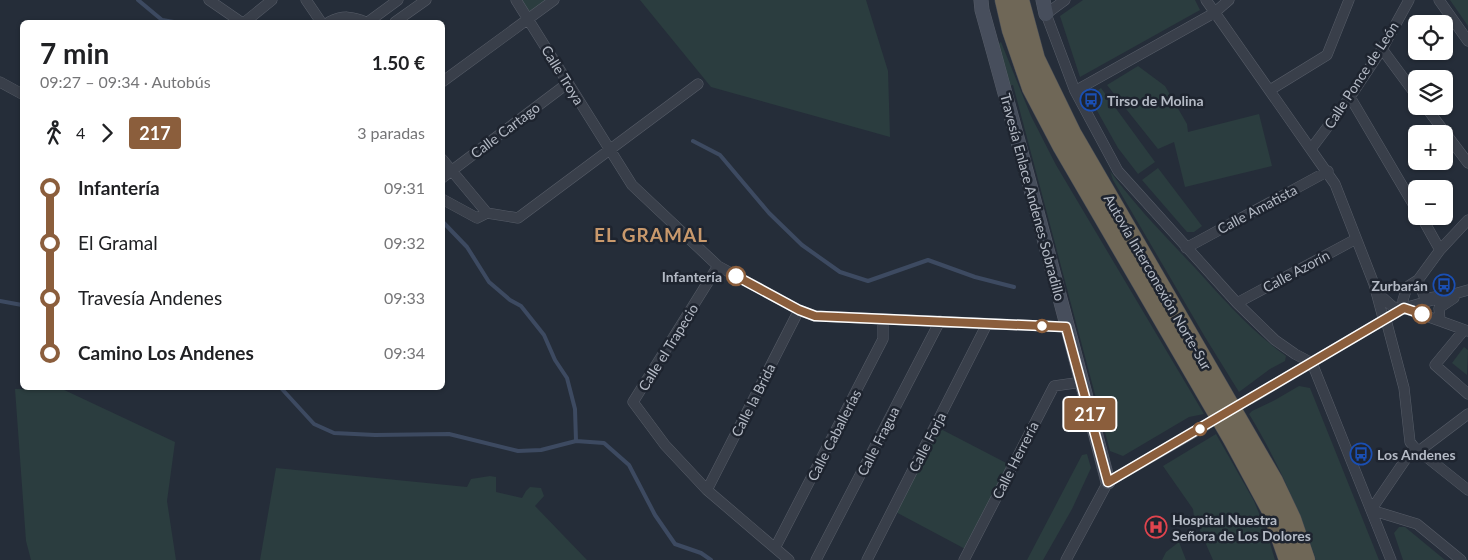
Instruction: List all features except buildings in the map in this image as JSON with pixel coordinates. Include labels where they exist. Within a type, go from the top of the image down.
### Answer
[{"type":"highway","name":"Autovía Interconexión Norte-Sur","points":[[1004,0],[1011,30],[1032,88],[1062,147],[1232,439],[1270,511],[1288,560]]},
{"type":"highway","name":"Autovía Interconexión Norte-Sur","points":[[1020,0],[1036,59],[1072,133],[1274,481],[1292,519],[1306,560]]},
{"type":"street","points":[[209,0],[238,20]]},
{"type":"street","points":[[247,20],[272,0]]},
{"type":"street","points":[[306,0],[321,20]]},
{"type":"street","points":[[370,20],[398,0]]},
{"type":"street","points":[[398,20],[426,0]]},
{"type":"street","name":"Calle Troya","points":[[516,0],[632,186],[718,266],[799,310],[815,316],[1066,327]]},
{"type":"street","points":[[445,80],[554,0]]},
{"type":"street","name":"Travesía Enlace Andenes Sobradillo","points":[[981,0],[982,10],[1040,220],[1066,327],[1108,482]]},
{"type":"street","points":[[1044,0],[1046,14],[1075,91],[1118,171],[1236,304],[1275,340],[1312,363],[1392,560]]},
{"type":"street","points":[[1046,14],[1065,0]]},
{"type":"street","points":[[1206,0],[1328,171],[1335,184],[1374,284],[1382,314],[1386,320],[1404,388],[1410,442],[1416,449],[1468,490]]},
{"type":"street","points":[[1075,91],[1214,13],[1229,0]]},
{"type":"street","points":[[1270,90],[1327,55],[1349,0]]},
{"type":"street","name":"Calle Ponce de León","points":[[1311,149],[1350,98],[1382,49],[1409,0]]},
{"type":"street","points":[[1438,0],[1468,41]]},
{"type":"street","points":[[333,20],[339,17],[355,17],[362,20]]},
{"type":"street","points":[[1382,49],[1408,84]]},
{"type":"street","points":[[0,82],[20,93]]},
{"type":"street","name":"Calle Cartago","points":[[445,176],[568,83]]},
{"type":"street","points":[[445,201],[477,218],[488,213],[518,218],[698,84]]},
{"type":"street","points":[[1350,98],[1408,196]]},
{"type":"street","points":[[1432,115],[1468,163]]},
{"type":"street","points":[[445,163],[488,213]]},
{"type":"street","name":"Calle Amatista","points":[[1186,248],[1328,171]]},
{"type":"street","points":[[1404,308],[1404,292],[1407,287],[1418,280],[1440,250],[1468,220]]},
{"type":"street","points":[[1426,225],[1440,250]]},
{"type":"street","name":"Calle Azorín","points":[[1236,304],[1356,239]]},
{"type":"street","name":"Calle el Trapecio","points":[[706,490],[665,445],[633,402],[718,266]]},
{"type":"street","points":[[1418,280],[1424,296],[1428,298],[1468,290]]},
{"type":"street","points":[[1374,284],[1382,297],[1392,307],[1404,308],[1466,330],[1435,364],[1468,394]]},
{"type":"street","points":[[1250,400],[1404,308],[1468,290]]},
{"type":"street","points":[[1440,320],[1439,308],[1468,290]]},
{"type":"street","name":"Calle la Brida","points":[[706,490],[799,310]]},
{"type":"street","name":"Calle Caballerías","points":[[775,548],[883,339],[883,319]]},
{"type":"street","name":"Calle Fragua","points":[[816,560],[940,321]]},
{"type":"street","name":"Calle Forja","points":[[867,560],[987,324]]},
{"type":"street","name":"Calle Herrería","points":[[964,560],[1054,386],[1082,382]]},
{"type":"street","points":[[1371,510],[1416,449],[1468,414]]},
{"type":"street","points":[[1066,560],[1108,482],[1205,426]]},
{"type":"street","points":[[706,490],[789,560]]},
{"type":"street","points":[[1371,510],[1417,524],[1461,560]]},
{"type":"shaded area","points":[[516,0],[554,0],[528,20]]},
{"type":"shaded area","points":[[640,0],[866,0],[888,71],[890,137],[711,87]]},
{"type":"shaded area","points":[[1083,0],[1195,0],[1200,10],[1080,77],[1060,16]]},
{"type":"shaded area","points":[[1450,0],[1468,0],[1468,26]]},
{"type":"shaded area","points":[[1001,42],[1031,116],[1056,165],[1204,414],[1189,417],[1123,456],[1110,451],[1013,85],[1009,86],[997,45]]},
{"type":"shaded area","points":[[1138,66],[1165,86],[1187,124],[1188,132],[1259,114],[1272,166],[1185,187],[1174,142],[1158,149],[1107,85]]},
{"type":"shaded area","points":[[1101,88],[1155,162],[1138,174],[1118,148],[1091,100],[1092,95]]},
{"type":"shaded area","points":[[1158,168],[1202,226],[1194,232],[1187,232],[1142,180]]},
{"type":"shaded area","points":[[1110,171],[1141,209],[1228,304],[1261,336],[1286,356],[1285,361],[1270,369],[1239,392],[1113,180]]},
{"type":"shaded area","points":[[1464,347],[1468,350],[1467,375],[1452,363]]},
{"type":"shaded area","points":[[1299,386],[1310,388],[1379,560],[1316,560],[1287,485],[1249,414]]},
{"type":"shaded area","points":[[15,389],[64,390],[175,442],[167,501],[176,560],[31,560],[26,541]]},
{"type":"shaded area","points":[[935,426],[1012,466],[969,551],[892,510]]},
{"type":"shaded area","points":[[1216,434],[1254,501],[1267,533],[1275,560],[1213,560],[1194,517],[1193,509],[1163,466]]},
{"type":"shaded area","points":[[1087,454],[1091,468],[1072,509],[1043,560],[1027,560],[1082,455]]},
{"type":"shaded area","points":[[276,468],[467,487],[471,479],[490,476],[496,477],[496,492],[522,498],[530,487],[541,488],[544,496],[535,506],[587,560],[260,560]]},
{"type":"shaded area","points":[[1399,527],[1405,527],[1445,560],[1403,560],[1394,533]]},
{"type":"shaded area","points":[[1179,542],[1186,560],[1162,560],[1166,552]]},
{"type":"waterway","points":[[138,0],[162,20]]},
{"type":"waterway","points":[[693,141],[720,155],[769,213],[802,245],[840,272],[868,281],[928,260],[975,277],[1014,287]]},
{"type":"waterway","points":[[445,224],[467,247],[489,282],[510,300],[521,306],[544,335],[555,360],[567,378],[575,409],[576,441]]},
{"type":"waterway","points":[[0,301],[20,305]]},
{"type":"waterway","points":[[283,390],[314,424],[334,433],[375,435],[449,434],[518,451],[541,450],[576,441],[604,443],[629,465],[655,515],[675,544],[701,553],[711,560]]},
{"type":"tunnel","points":[[1205,426],[1250,399]]},
{"type":"bus line","name":"217","points":[[736,276],[799,310],[815,316],[1066,327],[1108,482],[1404,308],[1422,314]]},
{"type":"place","name":"Tirso de Molina","points":[[1091,100]]},
{"type":"place","name":"Infantería","points":[[736,276]]},
{"type":"place","name":"Zurbarán","points":[[1444,285]]},
{"type":"place","name":"Los Andenes","points":[[1361,454]]},
{"type":"place","name":"Hospital Nuestra Señora de Los Dolores","points":[[1156,527]]},
{"type":"district","name":"EL GRAMAL","points":[[651,234]]}]
